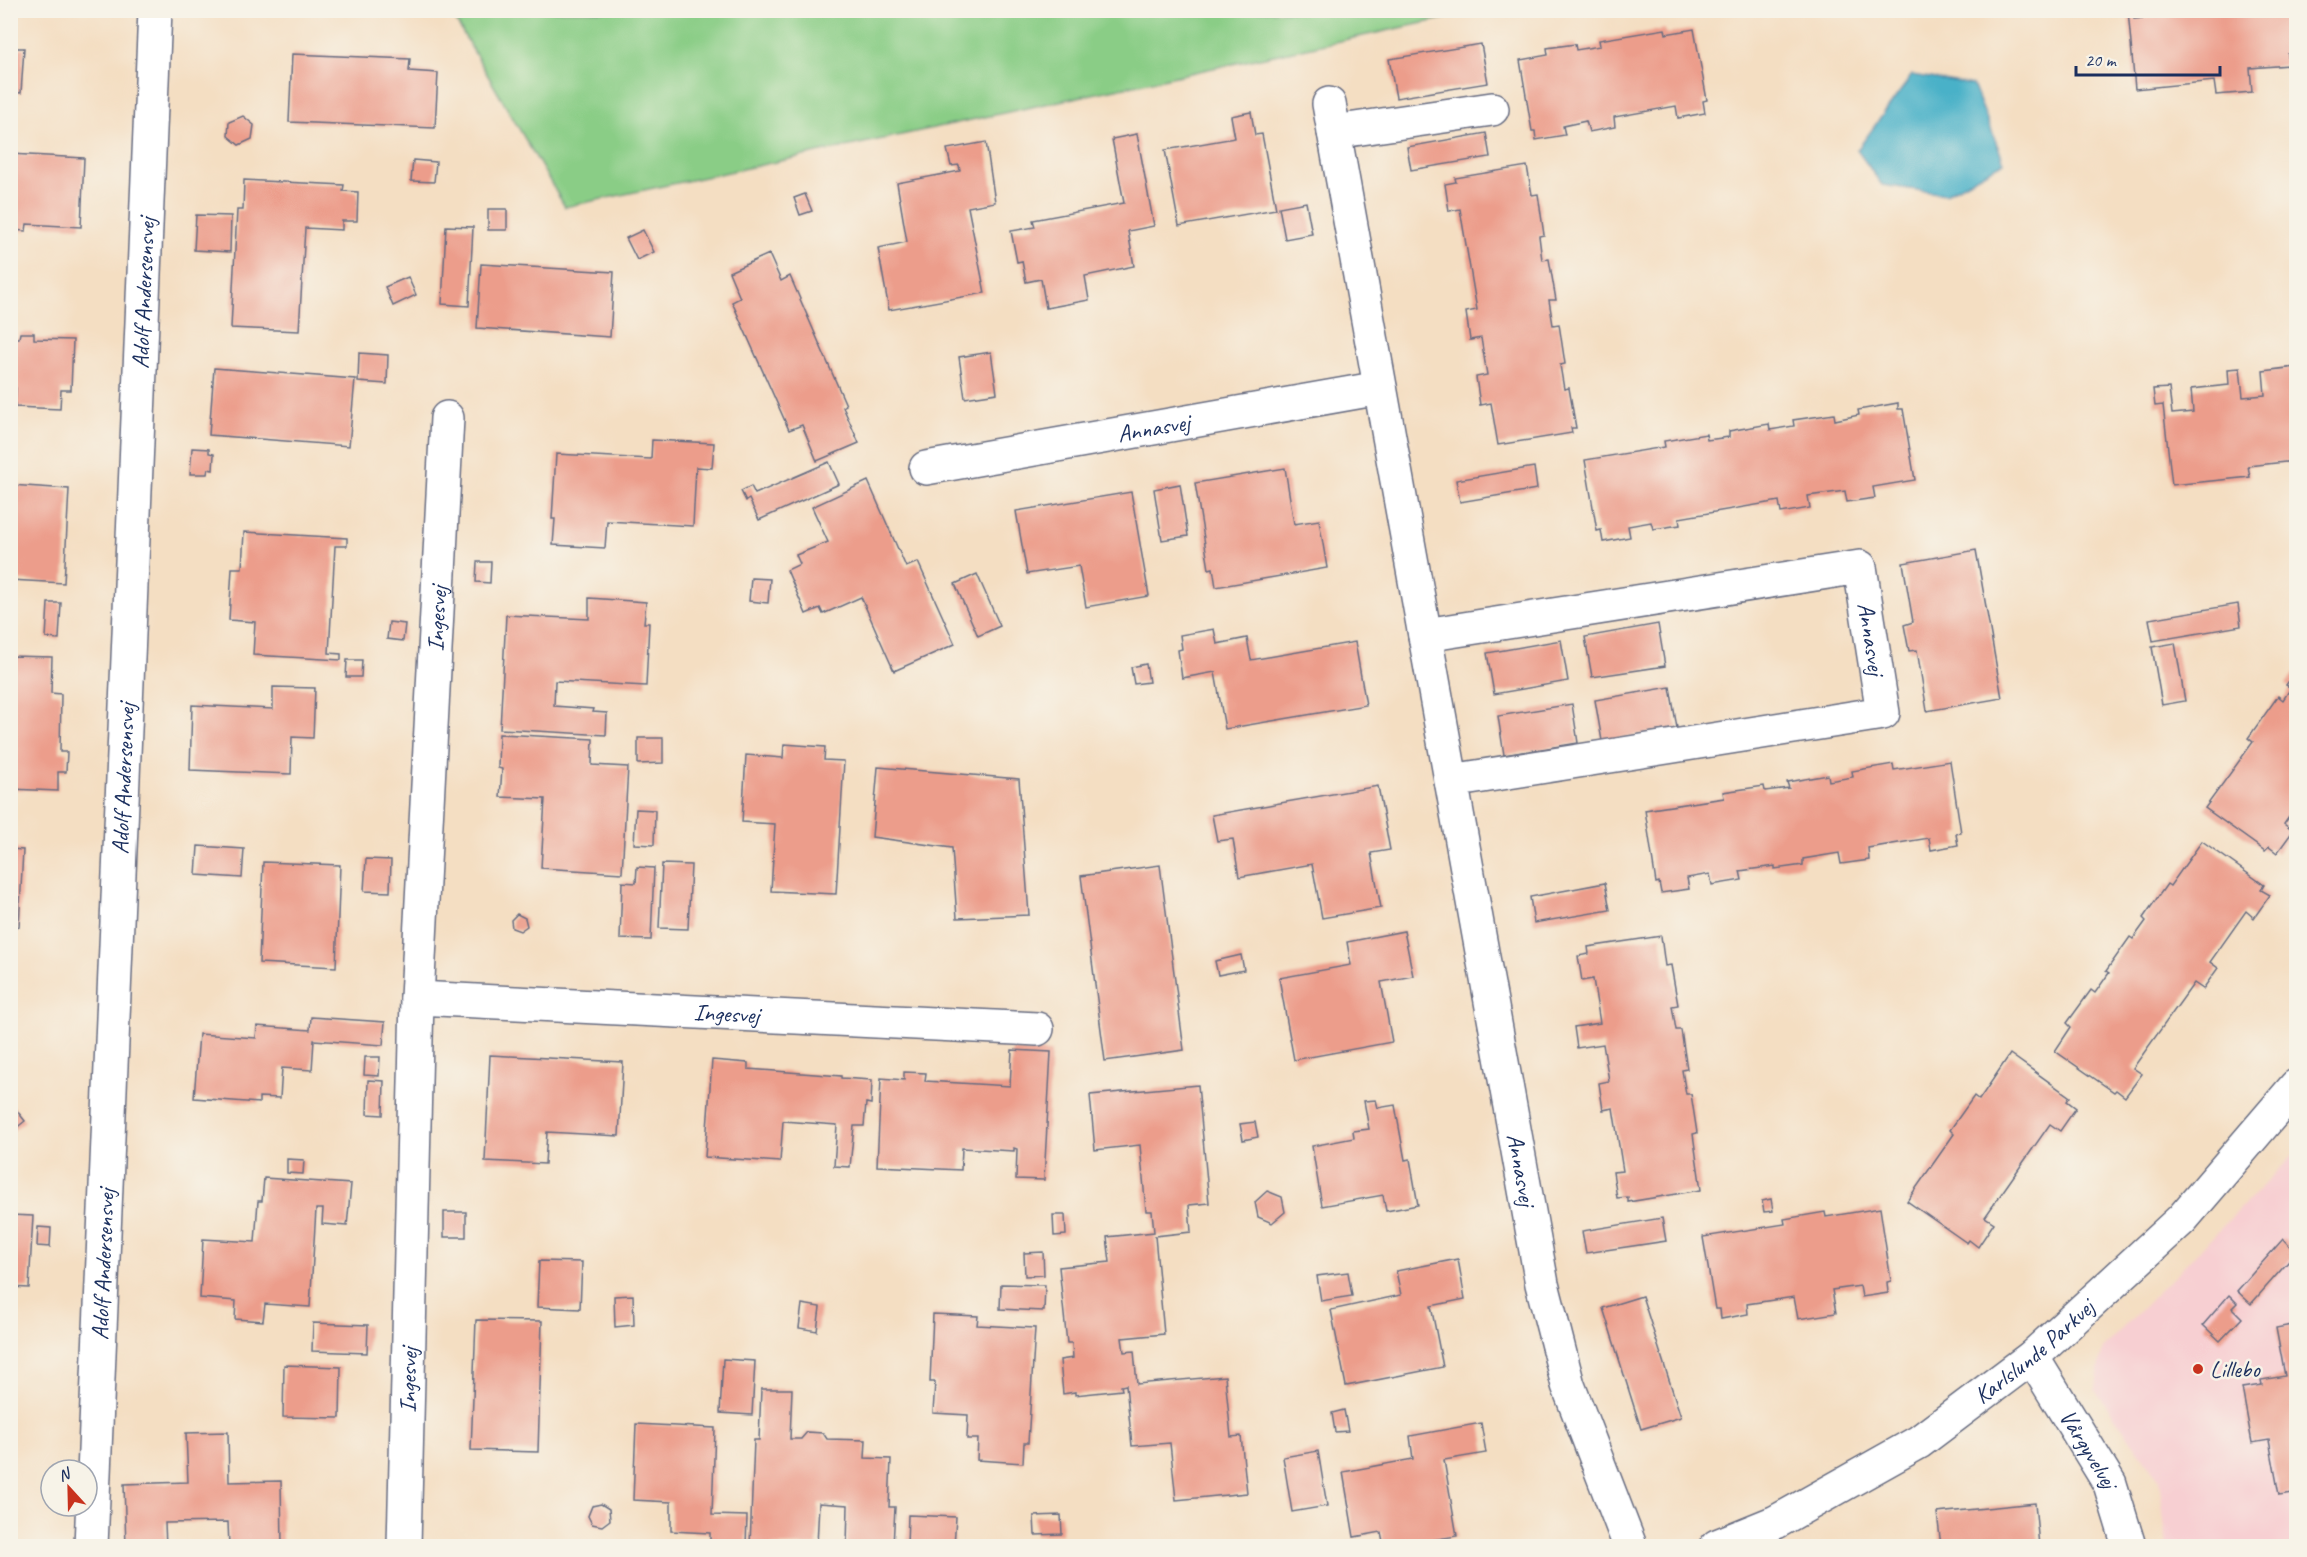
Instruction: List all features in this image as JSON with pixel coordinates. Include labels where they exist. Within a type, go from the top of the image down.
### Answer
[{"type":"street","name":"Adolf Andersensvej","points":[[91,1546],[155,10]]},
{"type":"street","name":"Annasvej","points":[[1492,109],[1331,118],[1542,1284],[1568,1385],[1630,1546]]},
{"type":"street","name":"Annasvej","points":[[926,468],[1380,388]]},
{"type":"street","name":"Ingesvej","points":[[404,1546],[417,998],[447,418]]},
{"type":"street","name":"Annasvej","points":[[1425,635],[1860,567],[1883,713],[1451,782]]},
{"type":"street","name":"Ingesvej","points":[[417,998],[1037,1029]]},
{"type":"street","name":"Karlslunde Parkvej","points":[[1717,1546],[1776,1522],[1919,1442],[2032,1357],[2182,1219],[2296,1086]]},
{"type":"street","name":"Vårgyvelvej","points":[[2032,1357],[2110,1484],[2129,1546]]},
{"type":"shaded area","name":"Lillebo","points":[[2296,1152],[2296,1546],[2167,1546],[2159,1479],[2095,1390],[2103,1348]]},
{"type":"green space","points":[[450,11],[1479,11],[565,207]]},
{"type":"water","points":[[1912,75],[1973,85],[2004,162],[1945,194],[1882,185],[1857,150]]},
{"type":"building","points":[[2128,10],[2134,10],[2134,19],[2156,17],[2155,10],[2296,10],[2296,53],[2288,54],[2289,65],[2250,68],[2252,92],[2216,95],[2214,81],[2135,89]]},
{"type":"building","points":[[1665,29],[1666,34],[1694,29],[1707,100],[1703,101],[1705,113],[1678,118],[1676,106],[1614,117],[1615,127],[1589,132],[1586,121],[1563,126],[1565,135],[1536,140],[1535,131],[1532,131],[1520,60],[1548,55],[1547,48],[1575,44],[1576,50],[1600,46],[1599,40]]},
{"type":"building","points":[[1481,44],[1488,83],[1396,98],[1389,59]]},
{"type":"building","points":[[10,48],[24,48],[21,93],[10,92]]},
{"type":"building","points":[[292,54],[410,59],[409,71],[438,73],[435,128],[289,122]]},
{"type":"building","points":[[1251,112],[1255,135],[1262,134],[1276,209],[1179,226],[1165,150],[1235,138],[1231,116]]},
{"type":"building","points":[[243,116],[254,125],[252,139],[239,145],[228,136],[229,122]]},
{"type":"building","points":[[1486,133],[1490,157],[1411,170],[1407,147]]},
{"type":"building","points":[[1137,134],[1154,226],[1128,231],[1134,266],[1085,276],[1089,300],[1046,308],[1041,279],[1026,282],[1022,261],[1017,262],[1011,231],[1035,227],[1033,220],[1124,203],[1112,139]]},
{"type":"building","points":[[986,142],[995,202],[968,207],[985,293],[889,310],[878,248],[907,242],[897,183],[960,171],[959,165],[951,166],[947,149]]},
{"type":"building","points":[[10,154],[84,158],[81,227],[27,224],[26,231],[10,230]]},
{"type":"building","points":[[413,160],[436,162],[434,182],[411,181]]},
{"type":"building","points":[[1527,166],[1532,195],[1538,194],[1544,235],[1539,236],[1542,260],[1549,259],[1556,300],[1549,300],[1553,325],[1559,324],[1565,364],[1560,365],[1564,389],[1569,388],[1576,428],[1571,428],[1572,433],[1498,445],[1491,403],[1480,405],[1476,377],[1487,375],[1481,338],[1470,340],[1466,312],[1477,310],[1460,209],[1449,211],[1445,184],[1456,182],[1455,178]]},
{"type":"building","points":[[244,180],[344,185],[343,191],[358,192],[357,221],[342,221],[342,230],[305,228],[299,331],[231,328],[237,210],[243,210]]},
{"type":"building","points":[[805,194],[812,211],[800,215],[794,198]]},
{"type":"building","points":[[1306,202],[1312,234],[1285,239],[1279,207]]},
{"type":"building","points":[[488,209],[507,209],[507,230],[488,230]]},
{"type":"building","points":[[196,215],[231,216],[230,252],[194,250]]},
{"type":"building","points":[[446,226],[473,227],[469,306],[442,304]]},
{"type":"building","points":[[643,230],[654,252],[637,260],[626,238]]},
{"type":"building","points":[[769,254],[781,281],[790,276],[846,405],[843,407],[859,443],[817,461],[802,425],[789,430],[732,302],[740,298],[729,272]]},
{"type":"building","points":[[481,264],[614,272],[610,337],[477,328]]},
{"type":"building","points":[[408,277],[416,295],[393,306],[385,287]]},
{"type":"building","points":[[20,333],[34,333],[34,339],[73,340],[71,390],[61,390],[60,409],[15,407],[16,388],[10,388],[10,338],[19,338]]},
{"type":"building","points":[[991,352],[997,393],[965,398],[959,357]]},
{"type":"building","points":[[359,353],[388,355],[387,384],[358,382]]},
{"type":"building","points":[[2296,367],[2296,461],[2248,466],[2250,477],[2172,485],[2163,405],[2155,406],[2153,389],[2169,388],[2172,414],[2193,412],[2191,389],[2229,385],[2228,369],[2240,368],[2243,397],[2265,395],[2263,371]]},
{"type":"building","points":[[214,368],[355,379],[349,446],[209,435]]},
{"type":"building","points":[[1898,403],[1898,409],[1903,409],[1915,480],[1873,487],[1875,498],[1847,502],[1845,491],[1808,496],[1810,508],[1781,513],[1779,501],[1679,518],[1680,525],[1653,529],[1651,522],[1628,526],[1630,537],[1603,542],[1601,530],[1597,531],[1585,460],[1665,447],[1664,441],[1706,434],[1707,440],[1729,437],[1729,431],[1769,424],[1770,430],[1794,426],[1793,420],[1834,414],[1835,420],[1859,415],[1858,410]]},
{"type":"building","points":[[652,440],[714,443],[712,468],[696,467],[693,526],[607,521],[605,548],[553,545],[555,519],[552,519],[556,454],[651,459]]},
{"type":"building","points":[[192,448],[209,449],[209,453],[214,454],[213,470],[208,469],[207,474],[190,474]]},
{"type":"building","points":[[829,462],[839,484],[759,520],[749,499],[746,501],[741,491],[751,486],[755,494]]},
{"type":"building","points":[[1534,467],[1537,489],[1460,502],[1456,480]]},
{"type":"building","points":[[1285,468],[1294,524],[1319,520],[1327,568],[1216,587],[1213,568],[1209,569],[1195,483]]},
{"type":"building","points":[[868,481],[906,567],[918,562],[955,644],[894,671],[861,597],[823,614],[820,608],[806,614],[787,570],[800,564],[796,555],[828,542],[812,507]]},
{"type":"building","points":[[1180,484],[1188,536],[1162,540],[1154,489]]},
{"type":"building","points":[[10,485],[69,489],[64,583],[10,580]]},
{"type":"building","points":[[1131,492],[1149,596],[1086,607],[1079,566],[1027,574],[1016,511]]},
{"type":"building","points":[[244,532],[347,538],[347,546],[335,546],[329,653],[341,654],[341,660],[253,655],[255,622],[229,620],[232,568],[242,568]]},
{"type":"building","points":[[1976,550],[2002,698],[1927,711],[1917,650],[1909,651],[1904,625],[1913,622],[1903,563]]},
{"type":"building","points":[[477,562],[491,562],[490,583],[476,582]]},
{"type":"building","points":[[977,574],[1000,626],[978,636],[955,584]]},
{"type":"building","points":[[751,578],[770,579],[768,603],[749,601]]},
{"type":"building","points":[[589,598],[646,602],[644,623],[649,623],[646,686],[555,681],[554,706],[594,709],[593,712],[607,713],[606,735],[500,729],[506,615],[589,619]]},
{"type":"building","points":[[48,603],[61,603],[59,639],[46,638]]},
{"type":"building","points":[[2238,604],[2241,626],[2153,641],[2149,619]]},
{"type":"building","points":[[389,622],[405,624],[403,641],[387,639]]},
{"type":"building","points":[[1658,624],[1665,666],[1592,677],[1585,637]]},
{"type":"building","points":[[1214,629],[1217,644],[1247,638],[1251,660],[1355,642],[1366,705],[1225,729],[1215,672],[1182,678],[1178,650],[1182,649],[1180,635]]},
{"type":"building","points":[[1561,640],[1568,681],[1494,694],[1487,653]]},
{"type":"building","points":[[2175,643],[2185,701],[2162,705],[2152,647]]},
{"type":"building","points":[[10,656],[52,657],[51,693],[61,694],[60,752],[67,752],[66,772],[58,772],[58,791],[10,789]]},
{"type":"building","points":[[347,660],[362,660],[361,677],[346,677]]},
{"type":"building","points":[[1146,664],[1149,682],[1134,684],[1131,667]]},
{"type":"building","points":[[2296,671],[2296,807],[2284,824],[2293,831],[2277,853],[2269,847],[2265,851],[2205,808],[2253,742],[2248,738],[2278,696],[2283,700],[2291,688],[2286,685]]},
{"type":"building","points":[[273,687],[315,688],[313,738],[292,737],[291,774],[190,770],[192,705],[273,709]]},
{"type":"building","points":[[1670,687],[1677,728],[1602,741],[1595,700]]},
{"type":"building","points":[[1572,704],[1578,743],[1504,755],[1498,716]]},
{"type":"building","points":[[499,734],[593,739],[592,765],[628,767],[622,873],[541,868],[545,799],[500,797],[502,769],[498,768]]},
{"type":"building","points":[[638,738],[663,738],[663,763],[638,764]]},
{"type":"building","points":[[784,744],[825,747],[824,760],[844,761],[836,894],[771,891],[775,824],[742,822],[746,755],[783,758]]},
{"type":"building","points":[[1950,761],[1961,833],[1956,834],[1958,845],[1931,850],[1929,838],[1868,848],[1869,860],[1841,864],[1839,853],[1803,859],[1803,865],[1740,871],[1742,880],[1712,885],[1710,874],[1687,878],[1689,889],[1661,893],[1659,882],[1656,883],[1645,810],[1724,798],[1723,792],[1764,786],[1765,791],[1789,788],[1787,782],[1828,775],[1829,781],[1853,777],[1852,771],[1893,764],[1894,770]]},
{"type":"building","points":[[878,767],[1019,779],[1029,915],[957,918],[952,848],[872,837]]},
{"type":"building","points":[[1378,786],[1390,850],[1371,853],[1381,908],[1322,918],[1312,864],[1239,877],[1233,839],[1217,841],[1212,815]]},
{"type":"building","points":[[636,809],[655,810],[654,845],[634,844]]},
{"type":"building","points":[[2202,841],[2264,885],[2261,890],[2270,895],[2254,918],[2246,911],[2210,962],[2218,968],[2203,989],[2194,983],[2133,1068],[2142,1074],[2125,1097],[2116,1090],[2114,1092],[2055,1051],[2071,1027],[2067,1023],[2091,990],[2095,993],[2109,973],[2106,971],[2130,937],[2133,939],[2146,921],[2143,918],[2167,884],[2170,886]]},
{"type":"building","points":[[198,846],[244,849],[242,878],[196,875]]},
{"type":"building","points":[[10,849],[23,850],[19,927],[13,926],[12,931],[10,931]]},
{"type":"building","points":[[366,859],[391,860],[390,892],[364,891]]},
{"type":"building","points":[[263,862],[340,865],[336,967],[259,963]]},
{"type":"building","points":[[662,864],[691,865],[688,929],[659,928]]},
{"type":"building","points":[[1160,865],[1184,1050],[1105,1061],[1081,876]]},
{"type":"building","points":[[637,867],[654,868],[651,940],[620,939],[622,882],[636,883]]},
{"type":"building","points":[[1605,883],[1610,910],[1534,923],[1530,897]]},
{"type":"building","points":[[517,914],[525,918],[527,926],[520,931],[512,928],[511,920]]},
{"type":"building","points":[[1404,931],[1413,976],[1381,982],[1392,1042],[1294,1060],[1279,978],[1351,965],[1347,942]]},
{"type":"building","points":[[1661,936],[1665,966],[1671,965],[1678,1005],[1672,1006],[1676,1030],[1681,1030],[1687,1069],[1682,1070],[1686,1094],[1691,1094],[1697,1133],[1693,1134],[1701,1190],[1628,1202],[1628,1197],[1617,1198],[1613,1172],[1623,1171],[1613,1108],[1603,1110],[1599,1083],[1609,1081],[1603,1044],[1577,1048],[1574,1027],[1600,1023],[1593,979],[1582,981],[1578,956],[1589,954],[1588,947]]},
{"type":"building","points":[[1241,955],[1244,970],[1218,975],[1215,961]]},
{"type":"building","points":[[311,1017],[385,1022],[383,1045],[314,1040],[312,1070],[282,1068],[280,1098],[259,1097],[259,1103],[194,1098],[199,1034],[256,1038],[257,1026],[310,1030]]},
{"type":"building","points":[[1012,1050],[1051,1052],[1044,1180],[1016,1179],[1017,1149],[1014,1148],[1014,1151],[962,1148],[961,1170],[877,1166],[881,1078],[904,1080],[904,1072],[926,1073],[925,1081],[1010,1086]]},
{"type":"building","points":[[2010,1054],[2070,1097],[2067,1101],[2076,1108],[2060,1131],[2050,1124],[1985,1217],[1994,1223],[1978,1247],[1969,1240],[1967,1243],[1907,1201],[1954,1134],[1950,1130],[1974,1096],[1979,1100]]},
{"type":"building","points":[[490,1055],[623,1062],[619,1136],[547,1132],[545,1164],[485,1161]]},
{"type":"building","points":[[365,1057],[380,1057],[379,1076],[364,1075]]},
{"type":"building","points":[[712,1060],[748,1063],[748,1069],[872,1080],[871,1104],[866,1103],[864,1126],[854,1126],[850,1167],[834,1166],[837,1125],[783,1121],[780,1162],[705,1157]]},
{"type":"building","points":[[368,1080],[384,1081],[383,1115],[367,1114]]},
{"type":"building","points":[[1198,1085],[1209,1203],[1189,1205],[1191,1232],[1155,1236],[1164,1334],[1122,1338],[1124,1352],[1134,1351],[1137,1384],[1225,1376],[1231,1437],[1241,1436],[1247,1493],[1176,1500],[1170,1443],[1132,1446],[1126,1385],[1121,1386],[1122,1390],[1075,1395],[1075,1392],[1063,1394],[1060,1360],[1073,1358],[1072,1343],[1067,1343],[1059,1267],[1110,1262],[1107,1237],[1154,1232],[1152,1211],[1146,1211],[1140,1145],[1095,1150],[1090,1095]]},
{"type":"building","points":[[1376,1100],[1378,1108],[1395,1105],[1405,1160],[1410,1159],[1418,1205],[1386,1211],[1383,1195],[1322,1206],[1312,1146],[1354,1138],[1353,1131],[1369,1129],[1364,1101]]},
{"type":"building","points":[[10,1102],[25,1121],[10,1133]]},
{"type":"building","points":[[1255,1122],[1258,1137],[1243,1140],[1240,1124]]},
{"type":"building","points":[[287,1159],[304,1160],[303,1174],[287,1173]]},
{"type":"building","points":[[264,1178],[351,1184],[347,1226],[322,1224],[323,1209],[316,1209],[310,1307],[265,1304],[263,1321],[235,1319],[236,1301],[200,1298],[203,1239],[255,1242],[258,1201],[262,1201]]},
{"type":"building","points":[[1267,1191],[1282,1197],[1285,1212],[1272,1223],[1258,1217],[1255,1202]]},
{"type":"building","points":[[1771,1199],[1773,1211],[1764,1212],[1762,1201]]},
{"type":"building","points":[[1880,1208],[1891,1281],[1887,1282],[1888,1293],[1862,1297],[1860,1286],[1832,1290],[1836,1313],[1798,1319],[1794,1297],[1747,1304],[1748,1314],[1721,1319],[1720,1309],[1715,1309],[1703,1237],[1785,1224],[1784,1219],[1825,1212],[1826,1217]]},
{"type":"building","points":[[444,1212],[466,1212],[466,1237],[444,1237]]},
{"type":"building","points":[[10,1215],[33,1216],[29,1288],[10,1287]]},
{"type":"building","points":[[1053,1215],[1065,1215],[1066,1235],[1054,1236]]},
{"type":"building","points":[[1662,1218],[1666,1241],[1586,1253],[1582,1231]]},
{"type":"building","points":[[38,1227],[51,1228],[50,1247],[37,1246]]},
{"type":"building","points":[[2283,1239],[2296,1253],[2251,1304],[2237,1291]]},
{"type":"building","points":[[1043,1252],[1044,1275],[1025,1276],[1024,1253]]},
{"type":"building","points":[[1458,1259],[1465,1299],[1431,1306],[1443,1367],[1346,1386],[1331,1310],[1401,1295],[1396,1271]]},
{"type":"building","points":[[539,1261],[582,1262],[580,1309],[537,1307]]},
{"type":"building","points":[[1348,1272],[1352,1296],[1321,1301],[1317,1276]]},
{"type":"building","points":[[1001,1284],[1045,1285],[1044,1311],[1000,1309]]},
{"type":"building","points":[[633,1295],[634,1325],[615,1327],[614,1296]]},
{"type":"building","points":[[2229,1295],[2237,1303],[2232,1308],[2242,1318],[2220,1341],[2203,1325]]},
{"type":"building","points":[[1642,1296],[1681,1417],[1641,1429],[1603,1308]]},
{"type":"building","points":[[802,1304],[820,1307],[817,1331],[799,1328]]},
{"type":"building","points":[[933,1314],[978,1316],[977,1325],[1035,1328],[1028,1443],[1024,1443],[1023,1463],[977,1460],[978,1439],[967,1439],[968,1415],[933,1413],[935,1382],[930,1382]]},
{"type":"building","points":[[476,1320],[542,1321],[538,1452],[471,1450]]},
{"type":"building","points":[[313,1323],[368,1325],[367,1353],[312,1351]]},
{"type":"building","points":[[2296,1324],[2295,1505],[2293,1493],[2279,1495],[2269,1440],[2252,1443],[2242,1388],[2262,1385],[2261,1380],[2285,1376],[2276,1328]]},
{"type":"building","points":[[723,1359],[755,1361],[752,1415],[720,1413]]},
{"type":"building","points":[[284,1365],[341,1367],[340,1418],[283,1417]]},
{"type":"building","points":[[761,1389],[792,1389],[790,1439],[801,1439],[807,1432],[823,1433],[827,1439],[866,1440],[865,1458],[891,1459],[889,1507],[895,1507],[893,1546],[847,1546],[848,1505],[819,1503],[817,1546],[750,1546],[754,1440],[759,1440]]},
{"type":"building","points":[[1344,1410],[1348,1431],[1335,1432],[1332,1413]]},
{"type":"building","points":[[1481,1423],[1486,1453],[1444,1460],[1457,1536],[1394,1546],[1384,1546],[1381,1532],[1354,1537],[1343,1472],[1413,1459],[1410,1436]]},
{"type":"building","points":[[636,1424],[715,1428],[712,1515],[747,1516],[746,1546],[710,1546],[710,1533],[671,1531],[671,1502],[633,1500]]},
{"type":"building","points":[[228,1432],[229,1482],[281,1481],[282,1546],[229,1546],[228,1522],[165,1523],[166,1546],[126,1546],[124,1484],[188,1482],[186,1433]]},
{"type":"building","points":[[1318,1451],[1327,1506],[1292,1512],[1283,1457]]},
{"type":"building","points":[[2035,1503],[2039,1546],[1941,1546],[1937,1513]]},
{"type":"building","points":[[601,1504],[609,1509],[610,1520],[602,1526],[592,1524],[588,1516],[592,1506]]},
{"type":"building","points":[[908,1515],[956,1517],[954,1546],[907,1546]]},
{"type":"building","points":[[1061,1515],[1062,1534],[1035,1535],[1034,1516]]},
{"type":"place","name":"Lillebo","points":[[2198,1369]]}]
